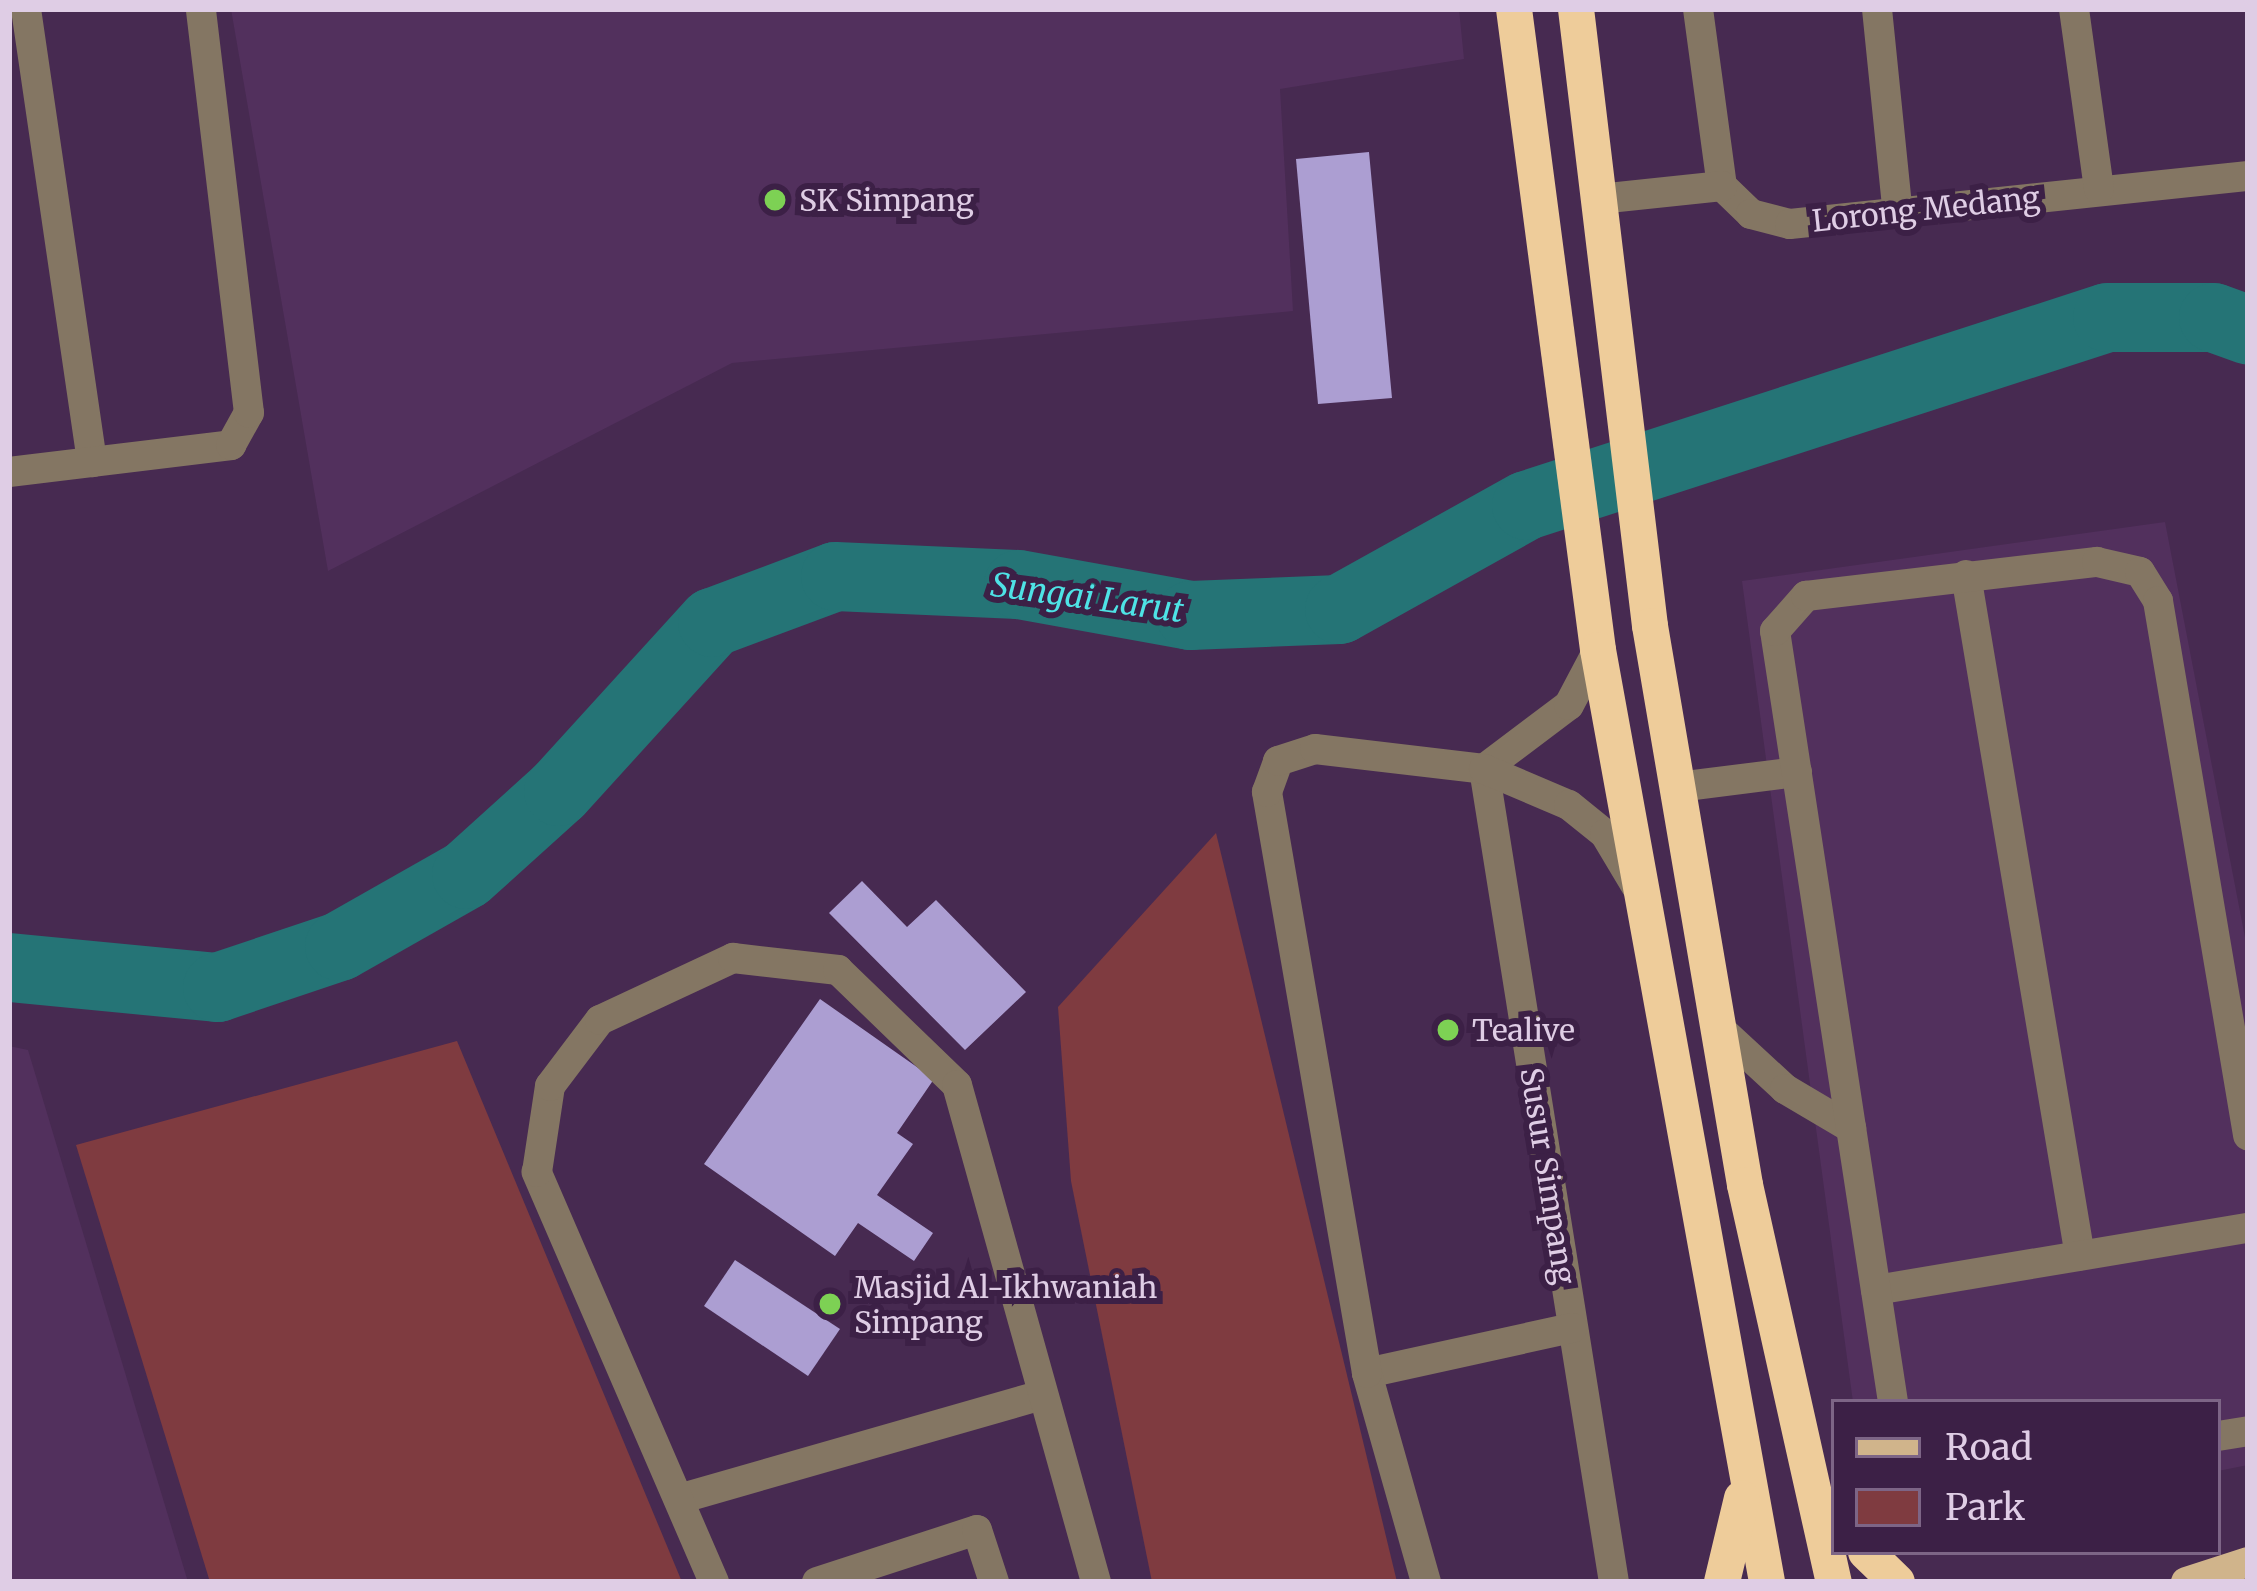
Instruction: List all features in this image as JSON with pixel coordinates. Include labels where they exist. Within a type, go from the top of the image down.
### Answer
[{"type":"highway","points":[[1514,9],[1588,591],[1744,1487],[1767,1582]]},
{"type":"highway","points":[[1576,9],[1645,586],[1719,1028],[1807,1482],[1834,1582]]},
{"type":"highway","points":[[1807,1482],[1831,1510]]},
{"type":"highway","points":[[1722,1582],[1744,1487]]},
{"type":"highway","points":[[1869,1555],[1898,1582]]},
{"type":"main road","points":[[2186,1582],[2248,1562]]},
{"type":"street","points":[[26,9],[92,462]]},
{"type":"street","points":[[9,472],[231,445],[249,413],[201,9]]},
{"type":"street","points":[[1599,199],[1722,186],[1698,9]]},
{"type":"street","points":[[1877,9],[1898,214]]},
{"type":"street","points":[[2074,9],[2099,189]]},
{"type":"street","name":"Lorong Medang","points":[[1722,186],[1751,214],[1790,224],[2248,176]]},
{"type":"street","points":[[1893,1399],[1775,631],[1789,609],[1806,596],[2096,562],[2140,572],[2158,601],[2248,1135]]},
{"type":"street","points":[[1966,575],[2080,1256]]},
{"type":"street","points":[[1484,770],[1569,705],[1598,650]]},
{"type":"street","points":[[1426,1582],[1366,1373],[1267,792],[1278,761],[1315,749],[1484,770],[1569,806],[1605,834],[1639,892]]},
{"type":"street","name":"Susur Simpang","points":[[1484,770],[1614,1582]]},
{"type":"street","points":[[1678,787],[1797,772]]},
{"type":"street","points":[[714,1582],[537,1172],[550,1085],[600,1020],[733,958],[838,970],[957,1085],[1096,1582]]},
{"type":"street","points":[[1719,1028],[1785,1088],[1851,1128]]},
{"type":"street","points":[[1876,1290],[2248,1228]]},
{"type":"street","points":[[1366,1373],[1572,1328]]},
{"type":"street","points":[[679,1499],[1042,1395]]},
{"type":"street","points":[[836,1579],[977,1530],[994,1582]]},
{"type":"shaded area","name":"SK Simpang","points":[[231,9],[1459,9],[1464,59],[1280,89],[1293,311],[732,363],[328,571]]},
{"type":"shaded area","points":[[2165,522],[2248,953],[2248,1465],[2221,1470],[2221,1399],[1853,1399],[1742,581]]},
{"type":"shaded area","points":[[9,1046],[28,1050],[188,1582],[9,1582]]},
{"type":"green space","points":[[1216,833],[1397,1582],[1152,1582],[1071,1181],[1058,1007]]},
{"type":"green space","points":[[457,1041],[682,1582],[210,1582],[76,1145]]},
{"type":"building","points":[[1369,152],[1392,398],[1318,404],[1296,159]]},
{"type":"building","points":[[862,881],[907,927],[936,900],[1026,992],[965,1050],[829,913]]},
{"type":"building","points":[[820,999],[934,1079],[897,1133],[913,1144],[877,1195],[933,1233],[914,1261],[858,1223],[835,1256],[704,1164]]},
{"type":"building","points":[[735,1260],[840,1329],[808,1376],[704,1306]]},
{"type":"waterway","name":"Sungai Larut","points":[[9,967],[217,987],[339,946],[466,874],[558,791],[712,622],[835,576],[1018,584],[1190,615],[1339,609],[1526,505],[2107,317],[2213,317],[2248,330]]},
{"type":"place","name":"SK Simpang","points":[[775,200]]},
{"type":"place","name":"Tealive","points":[[1448,1030]]},
{"type":"place","name":"Masjid Al-Ikhwaniah Simpang","points":[[830,1304]]}]
